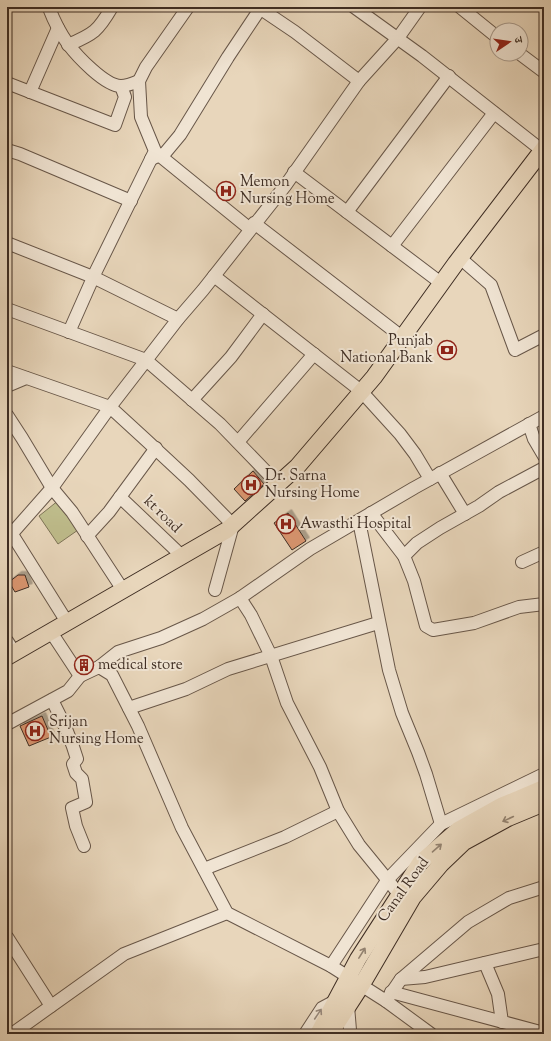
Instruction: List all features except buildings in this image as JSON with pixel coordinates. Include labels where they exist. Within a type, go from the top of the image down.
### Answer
[{"type":"main road","points":[[10,650],[51,632],[227,530],[297,467],[374,377],[441,283],[543,150]]},
{"type":"main road","name":"Canal Road","points":[[355,981],[358,959],[420,863],[458,830],[500,806],[544,788]]},
{"type":"main road","name":"Canal Road","points":[[325,1033],[355,981],[413,897],[441,864],[464,842],[508,818],[544,804]]},
{"type":"street","points":[[68,45],[89,36],[99,28],[112,7]]},
{"type":"street","points":[[69,332],[93,276],[155,157],[141,117],[139,81],[146,67],[188,7]]},
{"type":"street","points":[[354,7],[449,76],[494,113],[543,150]]},
{"type":"street","points":[[67,622],[9,533],[52,488],[110,407],[294,172],[359,81],[398,38],[420,7]]},
{"type":"street","points":[[460,7],[489,31]]},
{"type":"street","points":[[49,8],[68,45],[105,81],[121,86],[139,81]]},
{"type":"street","points":[[155,157],[165,153],[180,135],[259,8],[295,32],[359,81]]},
{"type":"street","points":[[30,92],[58,28]]},
{"type":"street","points":[[529,61],[544,72]]},
{"type":"street","points":[[346,212],[449,76]]},
{"type":"street","points":[[7,83],[115,126],[125,97],[121,86]]},
{"type":"street","points":[[392,246],[494,113]]},
{"type":"street","points":[[7,150],[20,154],[131,201]]},
{"type":"street","points":[[155,157],[252,226],[402,337]]},
{"type":"street","points":[[294,172],[441,283]]},
{"type":"street","points":[[7,243],[93,276],[178,319]]},
{"type":"street","points":[[460,258],[490,285],[515,350],[544,335]]},
{"type":"street","points":[[214,276],[361,391],[400,434],[465,514]]},
{"type":"street","points":[[7,309],[146,360],[220,424],[278,484]]},
{"type":"street","points":[[192,400],[231,357],[263,314]]},
{"type":"street","points":[[238,442],[314,354]]},
{"type":"street","points":[[7,371],[110,407],[156,448],[233,525],[215,590]]},
{"type":"street","points":[[7,386],[26,378]]},
{"type":"street","points":[[7,415],[52,488],[72,512],[122,590]]},
{"type":"street","points":[[7,724],[68,691],[80,676],[99,667],[118,652],[160,638],[203,619],[240,598],[310,549],[435,476],[544,416]]},
{"type":"street","points":[[529,424],[534,439],[544,456]]},
{"type":"street","points":[[87,536],[109,512],[156,448]]},
{"type":"street","points":[[404,556],[417,543],[479,506],[499,492],[544,468]]},
{"type":"street","name":"kt road","points":[[120,497],[182,556]]},
{"type":"street","points":[[372,513],[404,556],[414,581],[426,626],[433,630],[474,623],[519,607],[544,604]]},
{"type":"street","points":[[359,521],[388,670],[402,713],[421,759],[441,824]]},
{"type":"street","points":[[522,562],[544,552]]},
{"type":"street","points":[[240,598],[252,615],[271,656],[287,703],[320,767],[338,811],[360,845],[399,894]]},
{"type":"street","points":[[129,708],[186,689],[228,670],[378,623]]},
{"type":"street","points":[[51,632],[80,676]]},
{"type":"street","points":[[99,667],[112,675],[129,708],[182,828],[227,913],[331,966],[355,981],[388,996],[544,1033]]},
{"type":"street","points":[[52,700],[64,723],[74,748],[76,759],[73,764],[76,773],[82,779],[86,802],[72,808],[76,826],[84,846]]},
{"type":"street","points":[[331,966],[388,879],[441,824],[544,774]]},
{"type":"street","points":[[204,869],[285,837],[338,811]]},
{"type":"street","points":[[388,996],[401,979],[468,922],[509,898],[544,887]]},
{"type":"street","points":[[12,1034],[124,954],[227,913]]},
{"type":"street","points":[[7,937],[51,1006]]},
{"type":"street","points":[[401,979],[425,977],[544,950]]},
{"type":"street","points":[[485,963],[498,994],[502,1022]]},
{"type":"street","points":[[388,996],[431,1034]]},
{"type":"street","points":[[305,1034],[322,1008],[342,1003],[350,1030],[347,1034]]},
{"type":"shaded area","points":[[59,500],[78,530],[58,544],[39,516]]},
{"type":"place","name":"Memon Nursing Home","points":[[226,191]]},
{"type":"place","name":"Punjab National Bank","points":[[447,350]]},
{"type":"place","name":"Dr. Sarna Nursing Home","points":[[251,485]]},
{"type":"place","name":"Awasthi Hospital","points":[[286,524]]},
{"type":"place","name":"medical store","points":[[84,665]]},
{"type":"place","name":"Srijan Nursing Home","points":[[35,731]]}]
